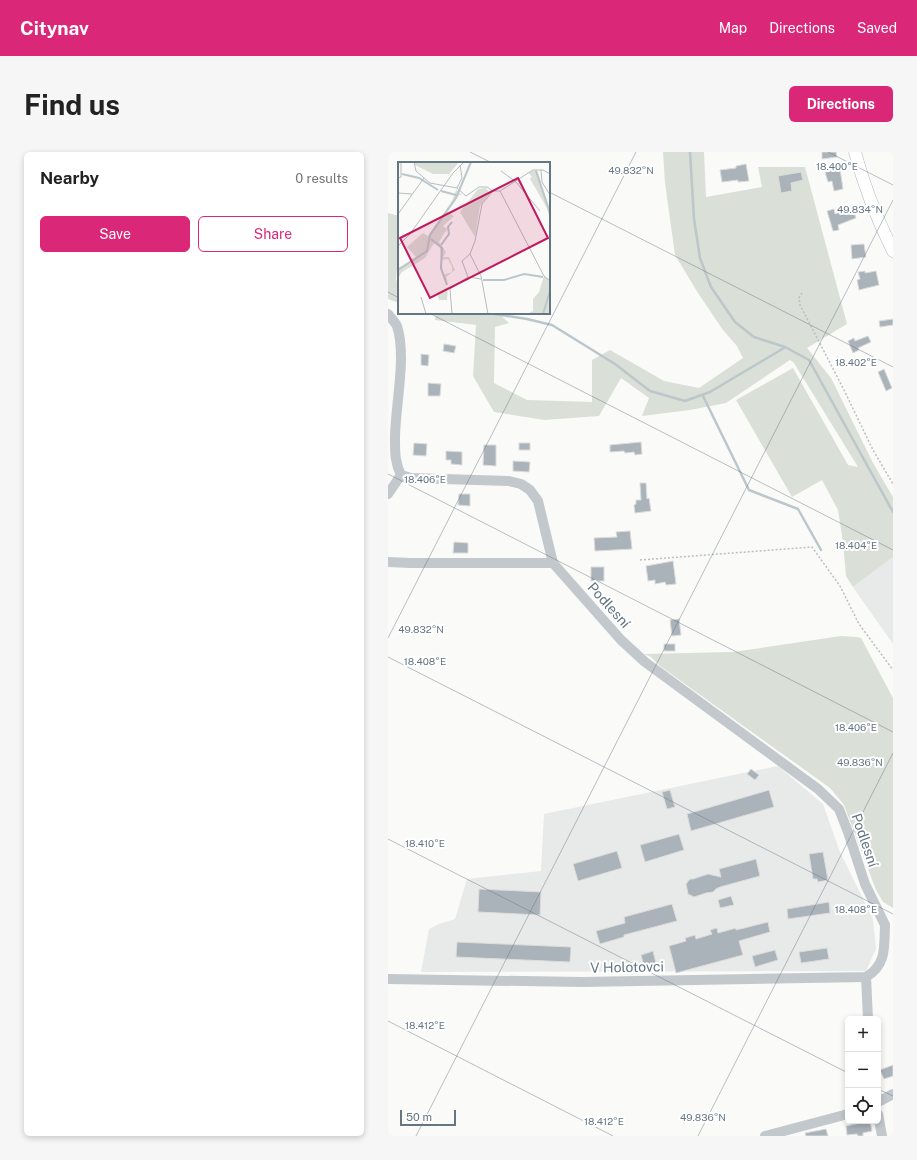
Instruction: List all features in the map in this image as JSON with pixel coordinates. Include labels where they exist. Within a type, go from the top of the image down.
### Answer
[{"type":"main road","points":[[855,152],[866,188],[893,251]]},
{"type":"street","points":[[388,314],[396,325],[401,343],[395,429],[395,458],[401,475],[388,494]]},
{"type":"street","name":"Podlesní","points":[[401,475],[411,478],[509,481],[522,484],[530,490],[538,501],[553,563],[621,640],[645,662],[818,789],[839,809],[865,884],[889,923]]},
{"type":"street","points":[[388,562],[553,563]]},
{"type":"street","points":[[868,1016],[866,977],[874,972],[879,966],[884,951],[889,923]]},
{"type":"street","name":"V Holotovci","points":[[388,979],[582,982],[866,977]]},
{"type":"street","points":[[881,1100],[893,1094]]},
{"type":"street","points":[[765,1136],[845,1115]]},
{"type":"street","points":[[880,1124],[882,1136]]},
{"type":"path","points":[[802,293],[799,298],[800,305],[844,388],[872,450],[893,484]]},
{"type":"path","points":[[640,560],[812,547],[840,586],[859,624],[893,670]]},
{"type":"shaded area","points":[[663,152],[704,152],[706,197],[762,187],[758,167],[805,167],[847,324],[807,348],[831,378],[873,463],[893,497],[893,557],[853,587],[846,576],[838,510],[822,480],[792,497],[736,400],[793,368],[848,465],[858,467],[794,363],[790,360],[726,403],[690,410],[642,416],[649,398],[621,378],[599,416],[544,420],[494,412],[473,376],[476,325],[435,320],[436,314],[499,314],[509,323],[495,327],[494,383],[527,400],[592,402],[592,360],[610,350],[664,381],[699,388],[743,358],[737,346],[723,330],[698,293],[675,255],[665,183]]},
{"type":"shaded area","points":[[388,213],[398,216],[398,257],[396,280],[398,282],[398,303],[388,299]]},
{"type":"shaded area","points":[[893,557],[893,644],[853,587]]},
{"type":"shaded area","points":[[841,636],[861,638],[893,698],[893,908],[883,902],[876,890],[844,805],[830,788],[660,666],[651,657],[644,654],[733,652]]},
{"type":"shaded area","points":[[778,766],[823,804],[840,852],[873,919],[876,949],[866,971],[421,972],[429,929],[455,919],[467,879],[541,871],[544,814]]},
{"type":"building","points":[[822,152],[836,152],[837,157],[822,159]]},
{"type":"building","points":[[746,164],[749,181],[738,182],[738,180],[722,182],[720,170],[736,168],[736,166]]},
{"type":"building","points":[[840,169],[843,189],[834,191],[832,181],[828,182],[825,172]]},
{"type":"building","points":[[801,172],[803,180],[791,183],[792,191],[781,193],[778,176]]},
{"type":"building","points":[[852,207],[856,218],[838,225],[839,230],[833,231],[827,211],[834,209],[835,214]]},
{"type":"building","points":[[864,244],[866,257],[852,259],[851,245]]},
{"type":"building","points":[[865,271],[865,273],[876,271],[879,285],[859,290],[857,280],[860,279],[858,272]]},
{"type":"building","points":[[893,319],[893,325],[880,327],[879,321]]},
{"type":"building","points":[[868,336],[871,342],[858,348],[859,350],[853,353],[848,341],[854,338],[855,341]]},
{"type":"building","points":[[444,344],[456,346],[454,353],[443,351]]},
{"type":"building","points":[[421,354],[429,355],[428,366],[421,365]]},
{"type":"building","points":[[884,369],[892,388],[886,391],[878,372]]},
{"type":"building","points":[[428,383],[441,384],[440,396],[428,396]]},
{"type":"building","points":[[641,442],[642,454],[635,455],[634,452],[625,453],[624,451],[610,452],[610,445]]},
{"type":"building","points":[[414,443],[427,444],[426,456],[413,455]]},
{"type":"building","points":[[519,443],[530,443],[530,450],[519,450]]},
{"type":"building","points":[[484,445],[496,445],[496,466],[483,465]]},
{"type":"building","points":[[446,451],[462,452],[462,465],[451,464],[451,460],[446,460]]},
{"type":"building","points":[[513,461],[530,462],[529,472],[513,471]]},
{"type":"building","points":[[640,483],[646,483],[647,499],[649,498],[651,511],[635,513],[634,505],[636,504],[636,500],[641,500]]},
{"type":"building","points":[[459,494],[470,494],[470,506],[458,505]]},
{"type":"building","points":[[630,531],[632,549],[595,551],[594,538],[617,537],[616,532]]},
{"type":"building","points":[[454,542],[468,543],[468,553],[453,553]]},
{"type":"building","points":[[673,561],[676,584],[666,585],[665,582],[655,584],[655,580],[648,581],[646,566]]},
{"type":"building","points":[[591,567],[604,567],[604,581],[591,581]]},
{"type":"building","points":[[679,619],[681,635],[672,636],[670,620]]},
{"type":"building","points":[[664,644],[675,644],[675,651],[664,651]]},
{"type":"building","points":[[751,769],[759,775],[755,780],[747,774]]},
{"type":"building","points":[[670,790],[675,807],[667,809],[662,792]]},
{"type":"building","points":[[769,790],[774,807],[691,831],[687,814]]},
{"type":"building","points":[[679,834],[684,850],[645,862],[640,845]]},
{"type":"building","points":[[617,851],[622,868],[578,881],[573,864]]},
{"type":"building","points":[[823,852],[828,880],[818,882],[817,879],[813,879],[809,854]]},
{"type":"building","points":[[756,859],[760,876],[720,887],[713,892],[694,897],[688,894],[686,884],[690,879],[708,874],[721,877],[719,869]]},
{"type":"building","points":[[479,889],[541,892],[540,915],[478,912]]},
{"type":"building","points":[[731,896],[734,905],[720,908],[718,900]]},
{"type":"building","points":[[829,902],[830,913],[788,919],[787,909]]},
{"type":"building","points":[[672,904],[677,921],[624,935],[624,937],[600,944],[596,931],[625,923],[624,917]]},
{"type":"building","points":[[768,922],[770,932],[739,941],[743,955],[676,973],[669,946],[686,941],[685,938],[695,935],[696,939],[712,934],[710,930],[717,928],[718,933]]},
{"type":"building","points":[[457,942],[571,947],[570,962],[456,957]]},
{"type":"building","points":[[827,948],[829,959],[801,963],[799,952]]},
{"type":"building","points":[[775,950],[778,960],[755,967],[752,956]]},
{"type":"building","points":[[653,951],[656,963],[644,966],[641,955]]},
{"type":"building","points":[[893,1065],[893,1076],[884,1079],[881,1070]]},
{"type":"building","points":[[856,1124],[871,1124],[872,1131],[863,1133],[863,1136],[858,1136],[857,1134],[847,1135],[846,1126]]},
{"type":"building","points":[[826,1129],[828,1136],[806,1136],[805,1133]]},
{"type":"waterway","points":[[690,152],[694,219],[700,258],[711,287],[735,322],[754,337],[785,347],[809,360],[893,512]]},
{"type":"waterway","points":[[494,314],[552,325],[615,364],[650,391],[685,401],[710,392],[784,348]]},
{"type":"waterway","points":[[703,396],[749,490],[798,509],[821,550]]}]
